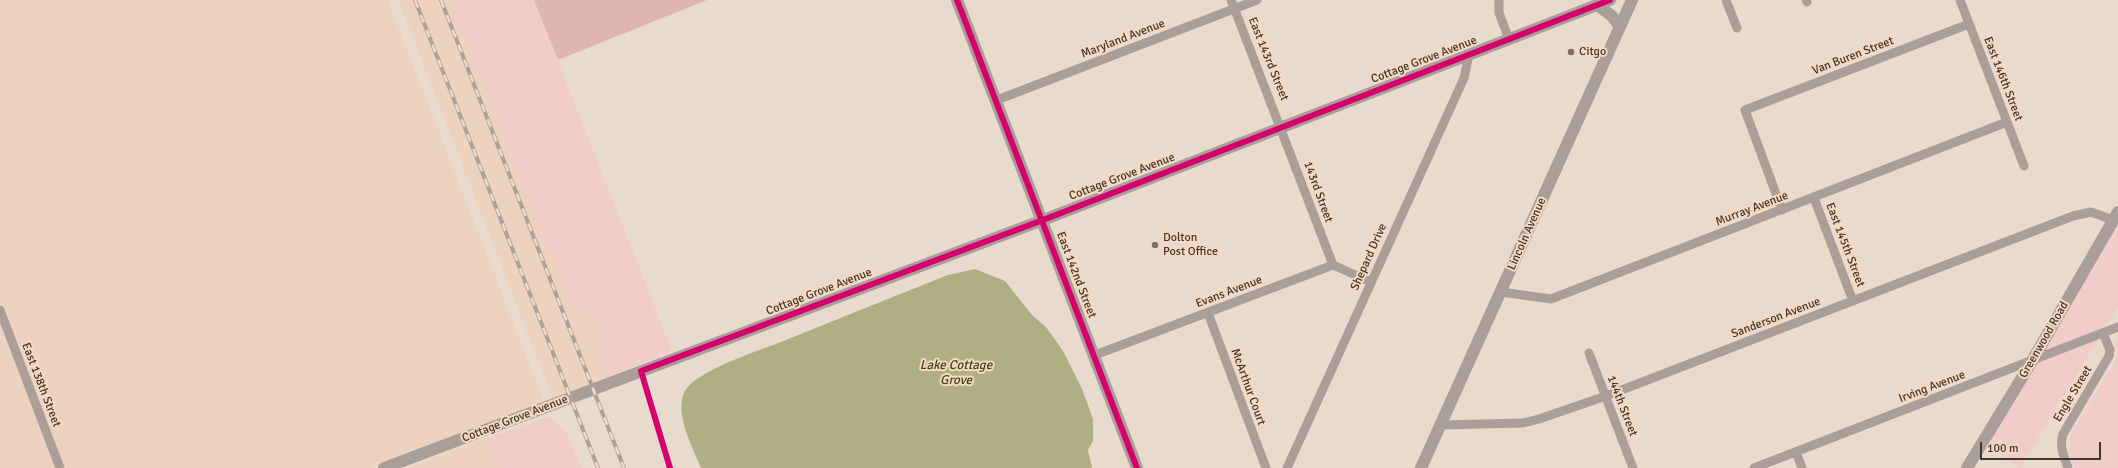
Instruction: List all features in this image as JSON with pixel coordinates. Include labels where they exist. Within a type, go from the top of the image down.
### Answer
[{"type":"street","name":"East 142nd Street","points":[[957,0],[997,100],[1137,468]]},
{"type":"street","name":"Maryland Avenue","points":[[997,100],[1233,4],[1257,0]]},
{"type":"street","points":[[1499,0],[1499,13],[1509,39]]},
{"type":"street","name":"Cottage Grove Avenue","points":[[384,468],[1043,220],[1281,126],[1610,0]]},
{"type":"street","name":"Lincoln Avenue","points":[[1421,468],[1442,425],[1632,0]]},
{"type":"street","points":[[1726,0],[1737,28]]},
{"type":"street","name":"East 146th Street","points":[[1960,0],[2024,166]]},
{"type":"street","name":"East 143rd Street","points":[[1233,4],[1281,126]]},
{"type":"street","points":[[1597,5],[1612,16],[1620,27]]},
{"type":"street","name":"Van Buren Street","points":[[1782,210],[1745,110],[1969,24]]},
{"type":"street","name":"Shepard Drive","points":[[1287,468],[1464,78],[1469,55]]},
{"type":"street","name":"Murray Avenue","points":[[1501,292],[1551,299],[2007,122]]},
{"type":"street","name":"143rd Street","points":[[1281,126],[1333,265]]},
{"type":"street","name":"East 145th Street","points":[[1814,198],[1853,301]]},
{"type":"street","name":"Sanderson Avenue","points":[[1442,425],[1523,423],[1539,419],[1606,396],[2073,216],[2091,212],[2116,216]]},
{"type":"street","name":"Greenwood Road","points":[[1967,468],[2032,361],[2116,216]]},
{"type":"street","points":[[1333,265],[1371,282]]},
{"type":"street","name":"Evans Avenue","points":[[1095,355],[1333,265]]},
{"type":"street","name":"East 138th Street","points":[[0,310],[60,468]]},
{"type":"street","name":"McArthur Court","points":[[1208,313],[1266,468]]},
{"type":"street","name":"Irving Avenue","points":[[1754,468],[2118,327]]},
{"type":"street","name":"Engle Street","points":[[2068,468],[2061,448],[2061,440],[2063,434],[2109,356],[2110,350],[2103,333]]},
{"type":"street","name":"144th Street","points":[[1589,353],[1633,468]]},
{"type":"street","points":[[1796,452],[1802,468]]},
{"type":"shaded area","points":[[0,0],[388,0],[544,401],[370,468],[0,468]]},
{"type":"shaded area","points":[[398,0],[452,0],[548,247],[552,247],[572,305],[592,311],[604,345],[596,350],[606,378],[553,399]]},
{"type":"shaded area","points":[[452,0],[534,0],[672,351],[606,378],[596,350],[604,345],[592,311],[572,306],[552,248],[548,247]]},
{"type":"shaded area","points":[[534,0],[707,0],[558,60]]},
{"type":"shaded area","points":[[2118,215],[2118,307],[2020,468],[1983,443]]},
{"type":"shaded area","points":[[2118,337],[2118,468],[2075,468],[2070,450],[2072,432],[2115,362],[2117,354],[2114,341]]},
{"type":"shaded area","points":[[550,417],[565,431],[582,468],[499,468],[487,438]]},
{"type":"shaded area","points":[[487,438],[499,468],[408,468]]},
{"type":"water","name":"Lake Cottage Grove","points":[[975,269],[1005,281],[1032,315],[1046,327],[1063,351],[1082,389],[1093,419],[1093,441],[1088,450],[1092,468],[701,468],[685,428],[681,406],[683,396],[687,388],[694,381],[716,368],[742,357],[948,275]]},
{"type":"railway","points":[[415,0],[598,468]]},
{"type":"railway","points":[[441,0],[624,468]]},
{"type":"cycle path","points":[[957,0],[1137,468]]},
{"type":"cycle path","points":[[670,468],[641,371],[1043,220],[1610,0]]},
{"type":"place","name":"Citgo","points":[[1571,52]]},
{"type":"place","name":"Dolton Post Office","points":[[1155,245]]}]
